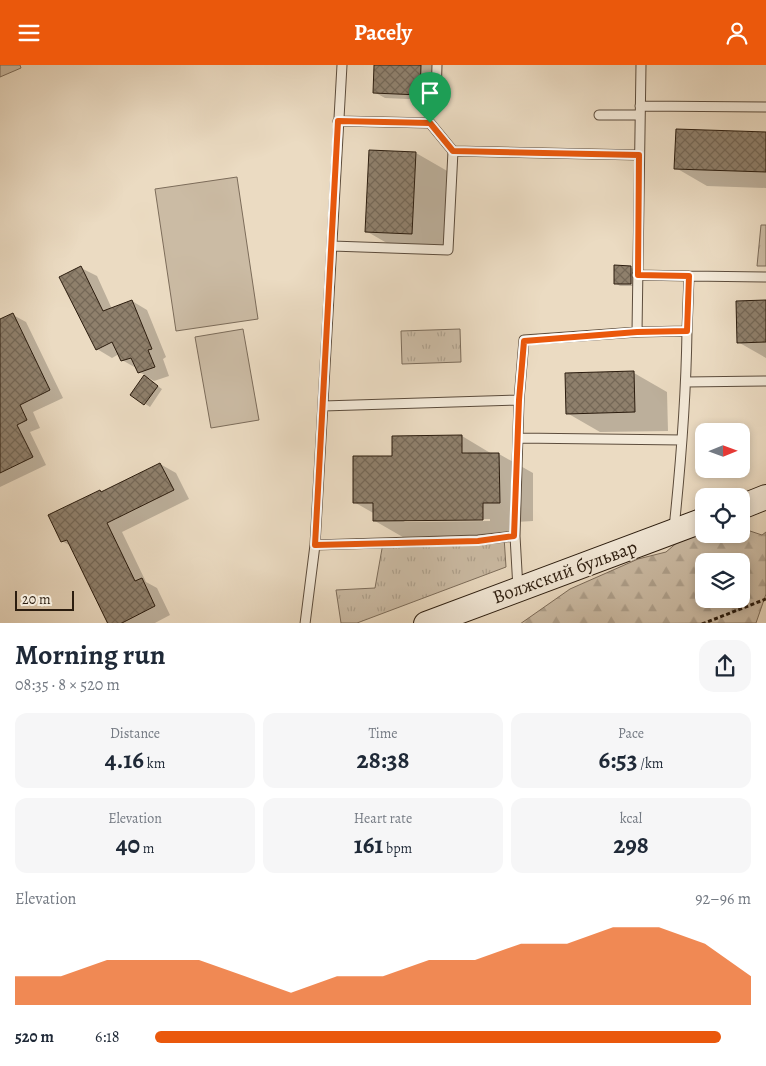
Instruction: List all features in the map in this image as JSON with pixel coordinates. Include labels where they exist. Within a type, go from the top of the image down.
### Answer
[{"type":"main road","points":[[750,503],[766,497]]},
{"type":"main road","name":"Волжский бульвар","points":[[426,623],[695,524]]},
{"type":"lane","points":[[305,623],[315,545],[342,65]]},
{"type":"lane","points":[[436,98],[437,65]]},
{"type":"lane","points":[[637,332],[641,65]]},
{"type":"lane","points":[[640,105],[766,107]]},
{"type":"lane","points":[[599,115],[640,115]]},
{"type":"lane","points":[[332,246],[448,250],[453,151],[430,123],[338,121]]},
{"type":"lane","points":[[453,151],[639,155]]},
{"type":"lane","points":[[638,275],[766,277]]},
{"type":"lane","points":[[674,532],[686,382],[689,276]]},
{"type":"lane","points":[[518,589],[514,536],[519,400],[524,341],[637,332],[687,331]]},
{"type":"lane","points":[[686,382],[766,381]]},
{"type":"lane","points":[[323,406],[519,400]]},
{"type":"lane","points":[[518,438],[682,440]]},
{"type":"lane","points":[[315,545],[478,541],[514,536]]},
{"type":"path","points":[[702,623],[766,599]]},
{"type":"green space","points":[[0,65],[20,65],[21,68],[0,77]]},
{"type":"green space","points":[[237,177],[258,319],[176,331],[155,189]]},
{"type":"green space","points":[[761,225],[766,225],[766,266],[757,266]]},
{"type":"green space","points":[[243,329],[259,420],[211,428],[195,337]]},
{"type":"green space","points":[[460,329],[461,362],[402,364],[401,331]]},
{"type":"green space","points":[[750,531],[762,535],[766,532],[766,594],[756,623],[521,623],[570,589],[638,559],[666,552],[686,535],[695,533],[695,543],[750,543]]},
{"type":"green space","points":[[504,537],[506,567],[357,623],[341,623],[336,590],[375,588],[383,543]]},
{"type":"building","points":[[374,65],[421,65],[420,95],[373,93]]},
{"type":"building","points":[[676,129],[766,132],[766,172],[674,169]]},
{"type":"building","points":[[369,150],[416,152],[412,234],[365,232]]},
{"type":"building","points":[[614,265],[631,266],[631,284],[614,284]]},
{"type":"building","points":[[81,266],[103,311],[132,300],[152,349],[148,350],[155,367],[138,373],[131,358],[121,361],[112,342],[96,350],[59,277]]},
{"type":"building","points":[[766,300],[766,342],[737,343],[736,301]]},
{"type":"building","points":[[13,313],[50,390],[20,405],[27,420],[17,425],[33,457],[0,473],[0,319]]},
{"type":"building","points":[[634,371],[635,412],[566,414],[565,373]]},
{"type":"building","points":[[144,375],[158,386],[144,405],[130,395]]},
{"type":"building","points":[[462,435],[462,453],[499,453],[500,503],[483,503],[483,520],[373,521],[373,503],[353,503],[353,456],[392,456],[392,436]]},
{"type":"building","points":[[160,463],[174,490],[107,523],[135,581],[142,578],[155,606],[122,623],[108,623],[67,540],[61,542],[48,515],[100,490],[101,492]]},
{"type":"route","points":[[338,121],[430,123],[453,151],[639,155],[638,275],[689,276],[687,331],[637,332],[524,341],[519,400],[514,536],[478,541],[315,545],[338,121]]}]
